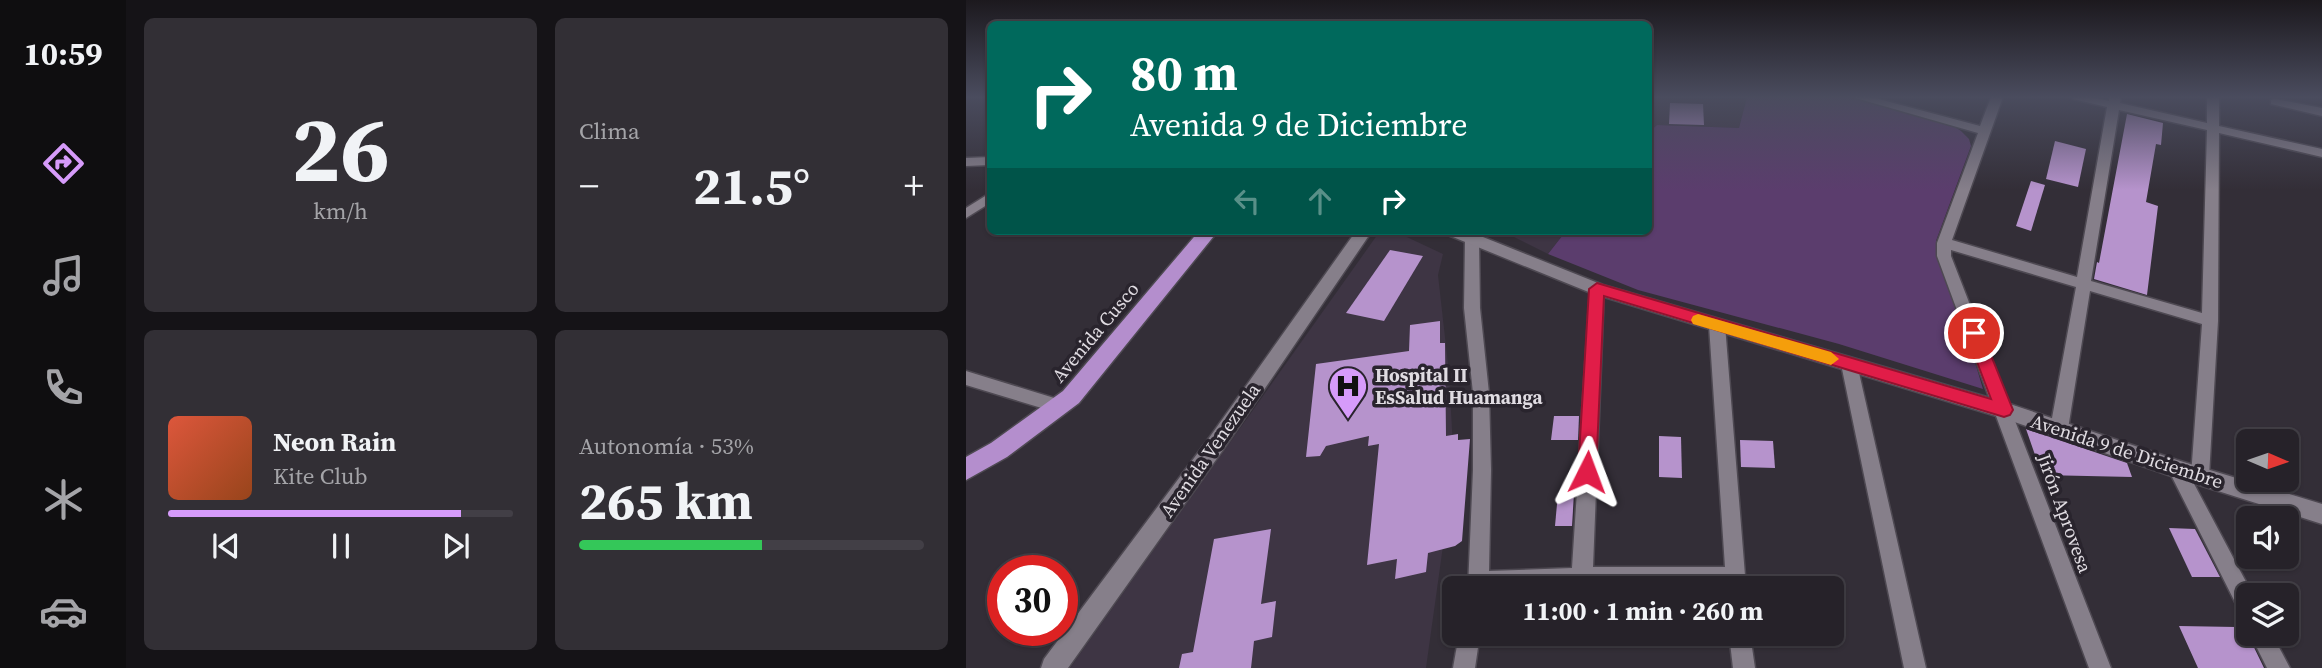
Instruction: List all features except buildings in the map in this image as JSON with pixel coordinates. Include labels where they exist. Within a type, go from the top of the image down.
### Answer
[{"type":"highway","name":"Avenida Cusco","points":[[966,469],[999,450],[1071,397],[1206,235]]},
{"type":"street","points":[[1974,128],[1984,131]]},
{"type":"street","points":[[1985,128],[1944,243],[2210,321]]},
{"type":"street","points":[[2059,429],[2081,284],[2109,128]]},
{"type":"street","points":[[2200,476],[2210,321],[2213,128]]},
{"type":"street","points":[[2218,128],[2322,153]]},
{"type":"street","points":[[966,162],[987,161]]},
{"type":"street","points":[[966,214],[987,199]]},
{"type":"street","name":"Avenida Venezuela","points":[[1053,668],[1208,455],[1361,235]]},
{"type":"street","name":"Avenida 9 de Diciembre","points":[[1462,235],[1597,289],[2004,410],[2177,469],[2322,514]]},
{"type":"street","points":[[1472,239],[1472,309],[1481,393],[1479,576]]},
{"type":"street","name":"Jirón Aprovesa","points":[[1944,243],[1944,256],[2100,668]]},
{"type":"street","points":[[1582,576],[1597,289]]},
{"type":"street","points":[[1717,325],[1735,576]]},
{"type":"street","points":[[1849,364],[1915,668]]},
{"type":"street","points":[[966,378],[1058,407]]},
{"type":"street","points":[[2177,469],[2236,584]]},
{"type":"street","points":[[1464,668],[1468,646]]},
{"type":"street","points":[[1741,646],[1744,668]]},
{"type":"street","points":[[2267,646],[2279,668]]},
{"type":"shaded area","points":[[1957,128],[1961,131],[1969,139],[1971,146],[1936,241],[1939,262],[1966,332],[1983,389],[1839,344],[1638,290],[1548,254],[1563,235],[1652,235],[1652,129]]},
{"type":"shaded area","name":"Hospital II EsSalud Huamanga","points":[[1377,235],[1403,235],[1443,254],[1438,275],[1449,373],[1454,467],[1426,668],[1070,668]]},
{"type":"shaded area","points":[[1510,235],[1563,235],[1548,254]]},
{"type":"slow traffic","points":[[1698,320],[1831,359]]},
{"type":"place","name":"Hospital II EsSalud Huamanga","points":[[1348,420]]},
{"type":"route","points":[[1587,472],[1597,289],[2004,410],[1974,333]]}]
